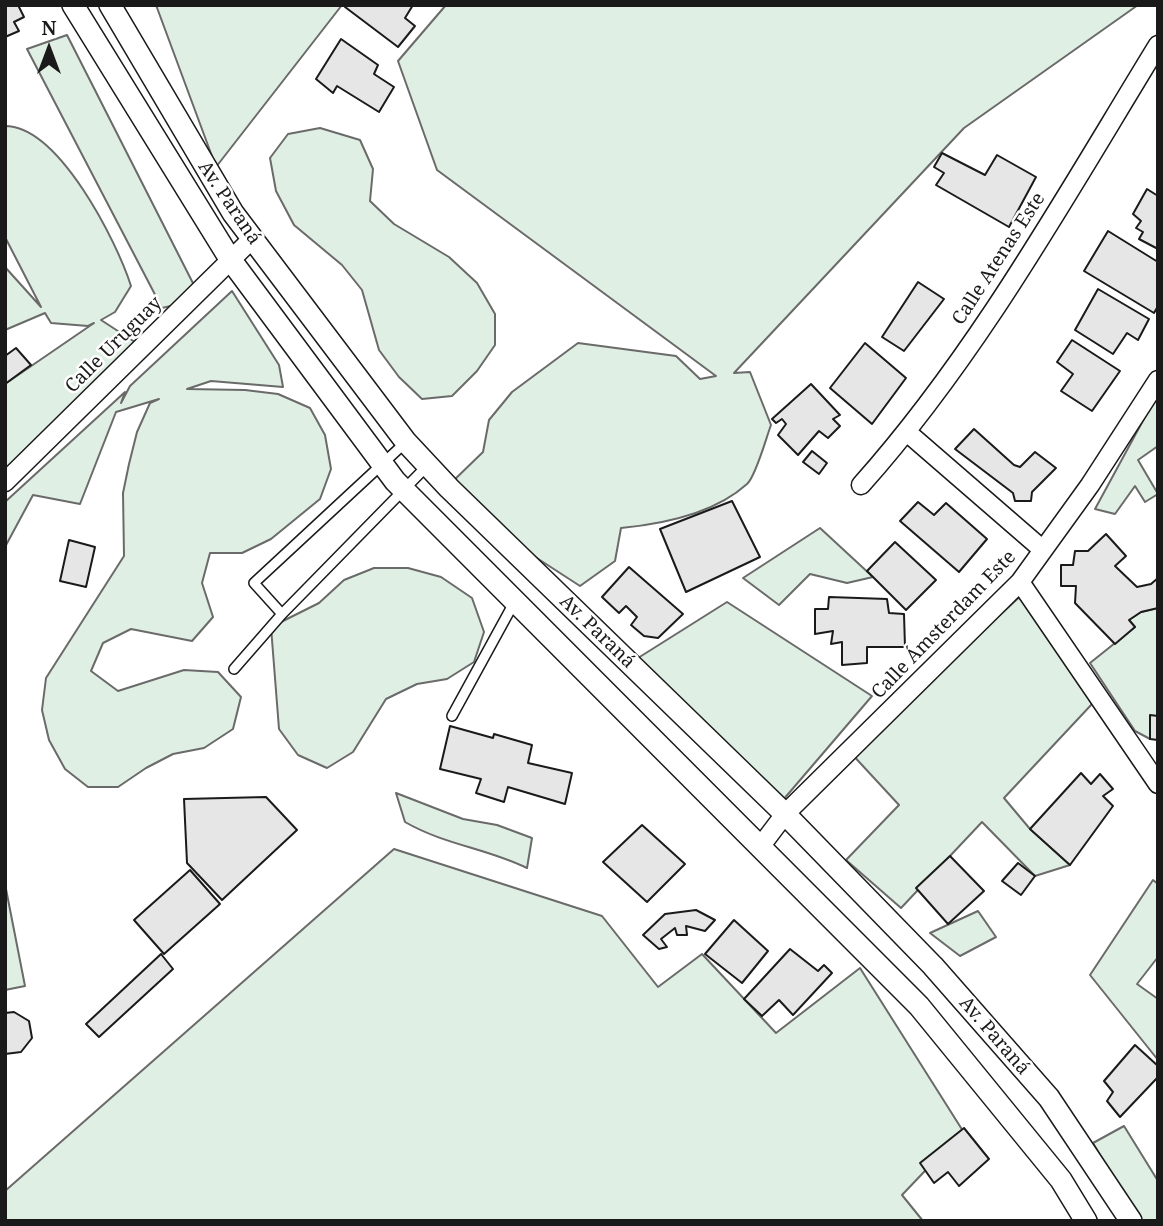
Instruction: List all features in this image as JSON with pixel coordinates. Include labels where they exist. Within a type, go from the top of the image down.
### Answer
[{"type":"street","name":"Av. Paraná","points":[[73,5],[230,259],[380,463],[919,1006],[1061,1180],[1086,1221]]},
{"type":"street","name":"Av. Paraná","points":[[114,7],[200,160],[253,238],[405,442],[785,814],[933,966],[1049,1098],[1131,1221]]},
{"type":"street","name":"Calle Atenas Este","points":[[861,485],[908,433],[1050,222],[1158,45]]},
{"type":"street","name":"Calle Uruguay","points":[[5,482],[253,238]]},
{"type":"street","name":"Calle Ámsterdam Este","points":[[760,846],[785,814],[1020,582],[1158,380]]},
{"type":"street","points":[[908,433],[1044,550]]},
{"type":"street","points":[[1020,582],[1158,784]]},
{"type":"lane","points":[[282,614],[254,583],[405,442]]},
{"type":"lane","points":[[234,669],[282,614],[427,466]]},
{"type":"lane","points":[[452,716],[515,601]]},
{"type":"green space","points":[[156,5],[342,5],[216,167]]},
{"type":"green space","points":[[446,5],[1138,5],[964,128],[734,373],[750,372],[771,425],[757,465],[747,484],[719,503],[687,516],[621,528],[615,561],[580,586],[509,540],[451,483],[483,452],[489,420],[512,392],[578,343],[676,356],[700,379],[716,376],[437,170],[398,61]]},
{"type":"green space","points":[[67,35],[201,299],[162,308],[27,49]]},
{"type":"green space","points":[[5,126],[25,131],[46,145],[83,190],[113,242],[131,286],[115,312],[101,320],[144,348],[5,480],[5,384],[94,323],[88,326],[51,323],[45,313],[5,330],[5,267],[41,307],[5,237]]},
{"type":"green space","points":[[320,128],[360,140],[373,169],[370,201],[394,224],[449,257],[477,283],[495,314],[495,345],[477,371],[452,396],[422,399],[399,377],[379,350],[362,290],[342,265],[294,225],[276,191],[270,158],[288,134]]},
{"type":"green space","points":[[232,291],[279,365],[283,387],[211,381],[187,389],[245,390],[278,394],[310,408],[325,435],[331,469],[320,499],[271,539],[242,553],[210,553],[202,583],[213,617],[192,641],[131,629],[103,643],[91,671],[118,691],[184,670],[218,672],[241,697],[233,729],[204,748],[173,754],[118,787],[88,787],[65,769],[49,740],[42,710],[46,678],[124,556],[123,493],[129,464],[137,432],[150,403],[159,399],[116,412],[80,504],[33,495],[5,547],[5,502],[125,392],[121,403],[130,386]]},
{"type":"green space","points":[[1158,393],[1158,446],[1138,460],[1158,494],[1145,502],[1135,486],[1115,514],[1095,509]]},
{"type":"green space","points":[[820,528],[873,577],[847,583],[810,574],[779,605],[743,578]]},
{"type":"green space","points":[[374,568],[408,568],[441,577],[472,598],[484,632],[474,662],[447,679],[417,684],[386,699],[353,752],[327,768],[298,755],[279,729],[271,627],[319,603],[344,580]]},
{"type":"green space","points":[[1026,591],[1092,704],[1004,798],[1030,829],[1070,865],[1035,876],[982,822],[901,908],[846,860],[899,805],[850,752]]},
{"type":"green space","points":[[727,602],[872,696],[783,800],[638,658]]},
{"type":"green space","points":[[1158,608],[1158,716],[1150,716],[1150,739],[1135,731],[1090,663],[1135,627],[1129,620],[1141,612]]},
{"type":"green space","points":[[396,793],[463,819],[497,825],[532,838],[527,868],[435,836],[405,822]]},
{"type":"green space","points":[[394,849],[602,916],[658,987],[702,954],[776,1033],[860,968],[963,1131],[902,1195],[923,1221],[5,1221],[5,1191]]},
{"type":"green space","points":[[1153,880],[1158,884],[1158,957],[1137,984],[1158,999],[1158,1060],[1090,975]]},
{"type":"green space","points":[[5,884],[25,986],[5,990]]},
{"type":"green space","points":[[978,911],[996,937],[960,956],[930,933]]},
{"type":"green space","points":[[1124,1126],[1158,1181],[1158,1221],[1139,1221],[1093,1143]]},
{"type":"building","points":[[5,5],[18,5],[24,17],[14,22],[19,31],[5,37]]},
{"type":"building","points":[[413,5],[405,18],[415,26],[398,47],[345,7]]},
{"type":"building","points":[[341,39],[378,65],[374,74],[394,87],[379,112],[337,86],[333,93],[316,79]]},
{"type":"building","points":[[942,153],[985,175],[997,155],[1036,177],[1009,227],[936,185],[944,173],[934,167]]},
{"type":"building","points":[[1147,189],[1158,196],[1158,249],[1139,239],[1143,232],[1136,228],[1141,221],[1133,214]]},
{"type":"building","points":[[1108,231],[1158,262],[1158,306],[1154,313],[1084,271]]},
{"type":"building","points":[[918,282],[944,299],[904,351],[882,337]]},
{"type":"building","points":[[1098,289],[1149,319],[1138,340],[1127,333],[1113,354],[1075,330]]},
{"type":"building","points":[[1072,340],[1120,371],[1092,411],[1061,391],[1073,374],[1057,362]]},
{"type":"building","points":[[865,343],[906,378],[872,424],[830,388]]},
{"type":"building","points":[[16,348],[31,365],[5,384],[5,356]]},
{"type":"building","points":[[811,384],[840,415],[833,419],[840,426],[828,438],[819,431],[798,455],[778,435],[786,424],[782,419],[776,423],[772,419]]},
{"type":"building","points":[[974,429],[1014,465],[1020,467],[1035,452],[1056,468],[1032,492],[1031,501],[1015,501],[1013,493],[955,449]]},
{"type":"building","points":[[812,451],[827,463],[819,474],[803,462]]},
{"type":"building","points":[[732,501],[760,557],[686,592],[660,529]]},
{"type":"building","points":[[918,502],[934,515],[946,503],[987,539],[959,572],[900,521]]},
{"type":"building","points":[[1106,534],[1126,556],[1115,566],[1137,587],[1151,584],[1158,578],[1158,608],[1141,612],[1129,620],[1135,627],[1115,644],[1075,603],[1076,586],[1061,586],[1061,565],[1073,565],[1075,551],[1088,551]]},
{"type":"building","points":[[69,540],[95,547],[86,587],[60,581]]},
{"type":"building","points":[[895,542],[936,580],[906,610],[867,571]]},
{"type":"building","points":[[629,567],[683,614],[658,638],[644,636],[631,625],[637,617],[626,606],[619,613],[602,597]]},
{"type":"building","points":[[829,597],[887,599],[889,613],[904,614],[905,647],[867,647],[867,663],[842,665],[842,642],[831,644],[833,631],[815,634],[815,609],[828,609]]},
{"type":"building","points":[[1150,715],[1158,716],[1158,740],[1150,739]]},
{"type":"building","points":[[450,726],[493,738],[494,734],[532,745],[528,763],[572,773],[565,804],[508,787],[504,802],[476,793],[481,779],[440,769]]},
{"type":"building","points":[[1081,773],[1091,784],[1100,774],[1113,789],[1103,796],[1113,806],[1070,865],[1030,829]]},
{"type":"building","points":[[266,797],[297,830],[222,900],[187,863],[184,799]]},
{"type":"building","points":[[642,825],[685,864],[647,902],[603,862]]},
{"type":"building","points":[[950,856],[984,891],[948,924],[916,888]]},
{"type":"building","points":[[1018,863],[1035,876],[1021,895],[1002,881]]},
{"type":"building","points":[[190,870],[220,904],[164,954],[134,920]]},
{"type":"building","points":[[696,910],[715,920],[705,931],[686,926],[687,935],[677,935],[675,928],[661,939],[667,947],[659,949],[643,935],[665,914]]},
{"type":"building","points":[[734,920],[768,951],[742,983],[705,954]]},
{"type":"building","points":[[790,949],[818,971],[824,965],[832,973],[793,1015],[779,1000],[762,1016],[744,999]]},
{"type":"building","points":[[161,954],[173,969],[99,1037],[86,1024]]},
{"type":"building","points":[[14,1012],[29,1021],[32,1038],[21,1052],[5,1054],[5,1013]]},
{"type":"building","points":[[1135,1045],[1158,1066],[1158,1077],[1120,1117],[1107,1101],[1113,1092],[1104,1081]]},
{"type":"building","points":[[964,1128],[989,1159],[959,1186],[948,1172],[934,1183],[920,1163]]}]
